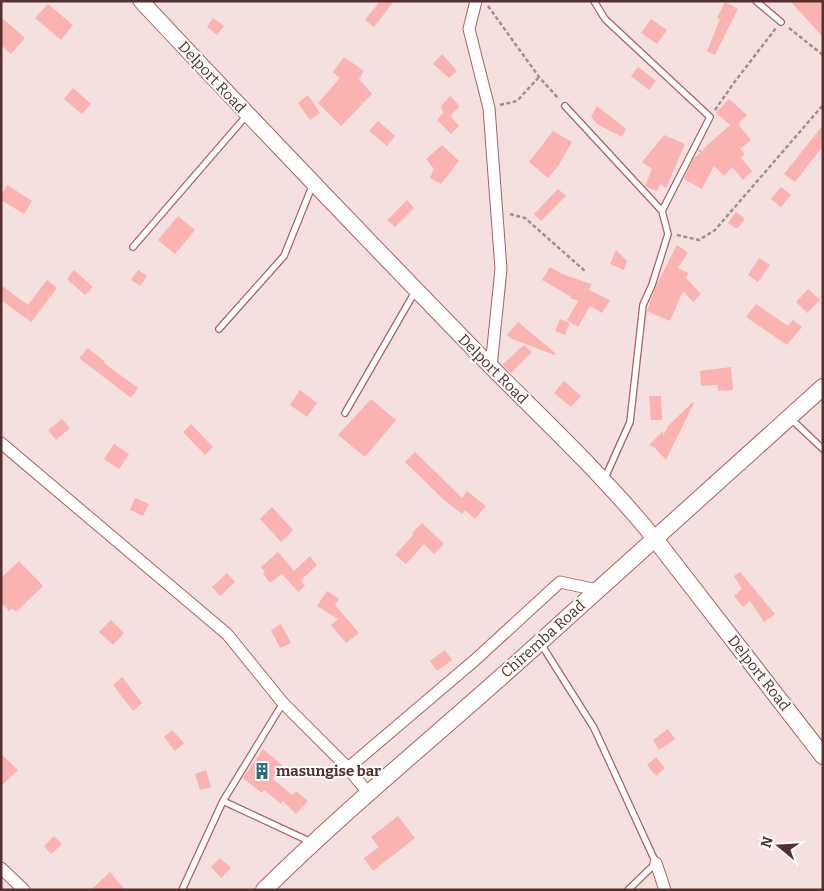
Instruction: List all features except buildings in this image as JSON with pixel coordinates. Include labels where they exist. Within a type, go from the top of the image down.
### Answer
[{"type":"main road","name":"Chiremba Road","points":[[264,890],[312,843],[540,642],[823,388]]},
{"type":"main road","name":"Delport Road","points":[[655,538],[823,756]]},
{"type":"street","name":"Delport Road","points":[[141,1],[247,115],[416,290],[604,480],[655,538]]},
{"type":"street","points":[[476,1],[469,29],[489,108],[501,269],[491,367]]},
{"type":"street","points":[[1,443],[227,634],[283,703],[348,768],[368,793]]},
{"type":"street","points":[[348,768],[475,660],[560,582],[597,590]]},
{"type":"street","points":[[656,863],[665,890]]},
{"type":"street","points":[[1,868],[24,890]]},
{"type":"lane","points":[[594,1],[605,19],[710,117],[662,211]]},
{"type":"lane","points":[[756,1],[781,22]]},
{"type":"lane","points":[[565,106],[662,211],[668,234],[652,286],[643,305],[630,422],[604,480]]},
{"type":"lane","points":[[133,247],[247,115]]},
{"type":"lane","points":[[219,330],[284,256],[313,183]]},
{"type":"lane","points":[[345,413],[416,290]]},
{"type":"lane","points":[[789,418],[823,449]]},
{"type":"lane","points":[[540,642],[594,728],[656,863],[628,890]]},
{"type":"lane","points":[[182,890],[223,801],[283,703]]},
{"type":"lane","points":[[223,801],[312,843]]},
{"type":"path","points":[[484,1],[539,77],[565,106]]},
{"type":"path","points":[[710,117],[781,22],[823,55]]},
{"type":"path","points":[[489,108],[517,101],[539,77]]},
{"type":"path","points":[[668,234],[699,240],[715,230],[823,105]]},
{"type":"path","points":[[497,211],[525,218],[585,271]]},
{"type":"place","name":"masungise bar","points":[[262,771]]}]
